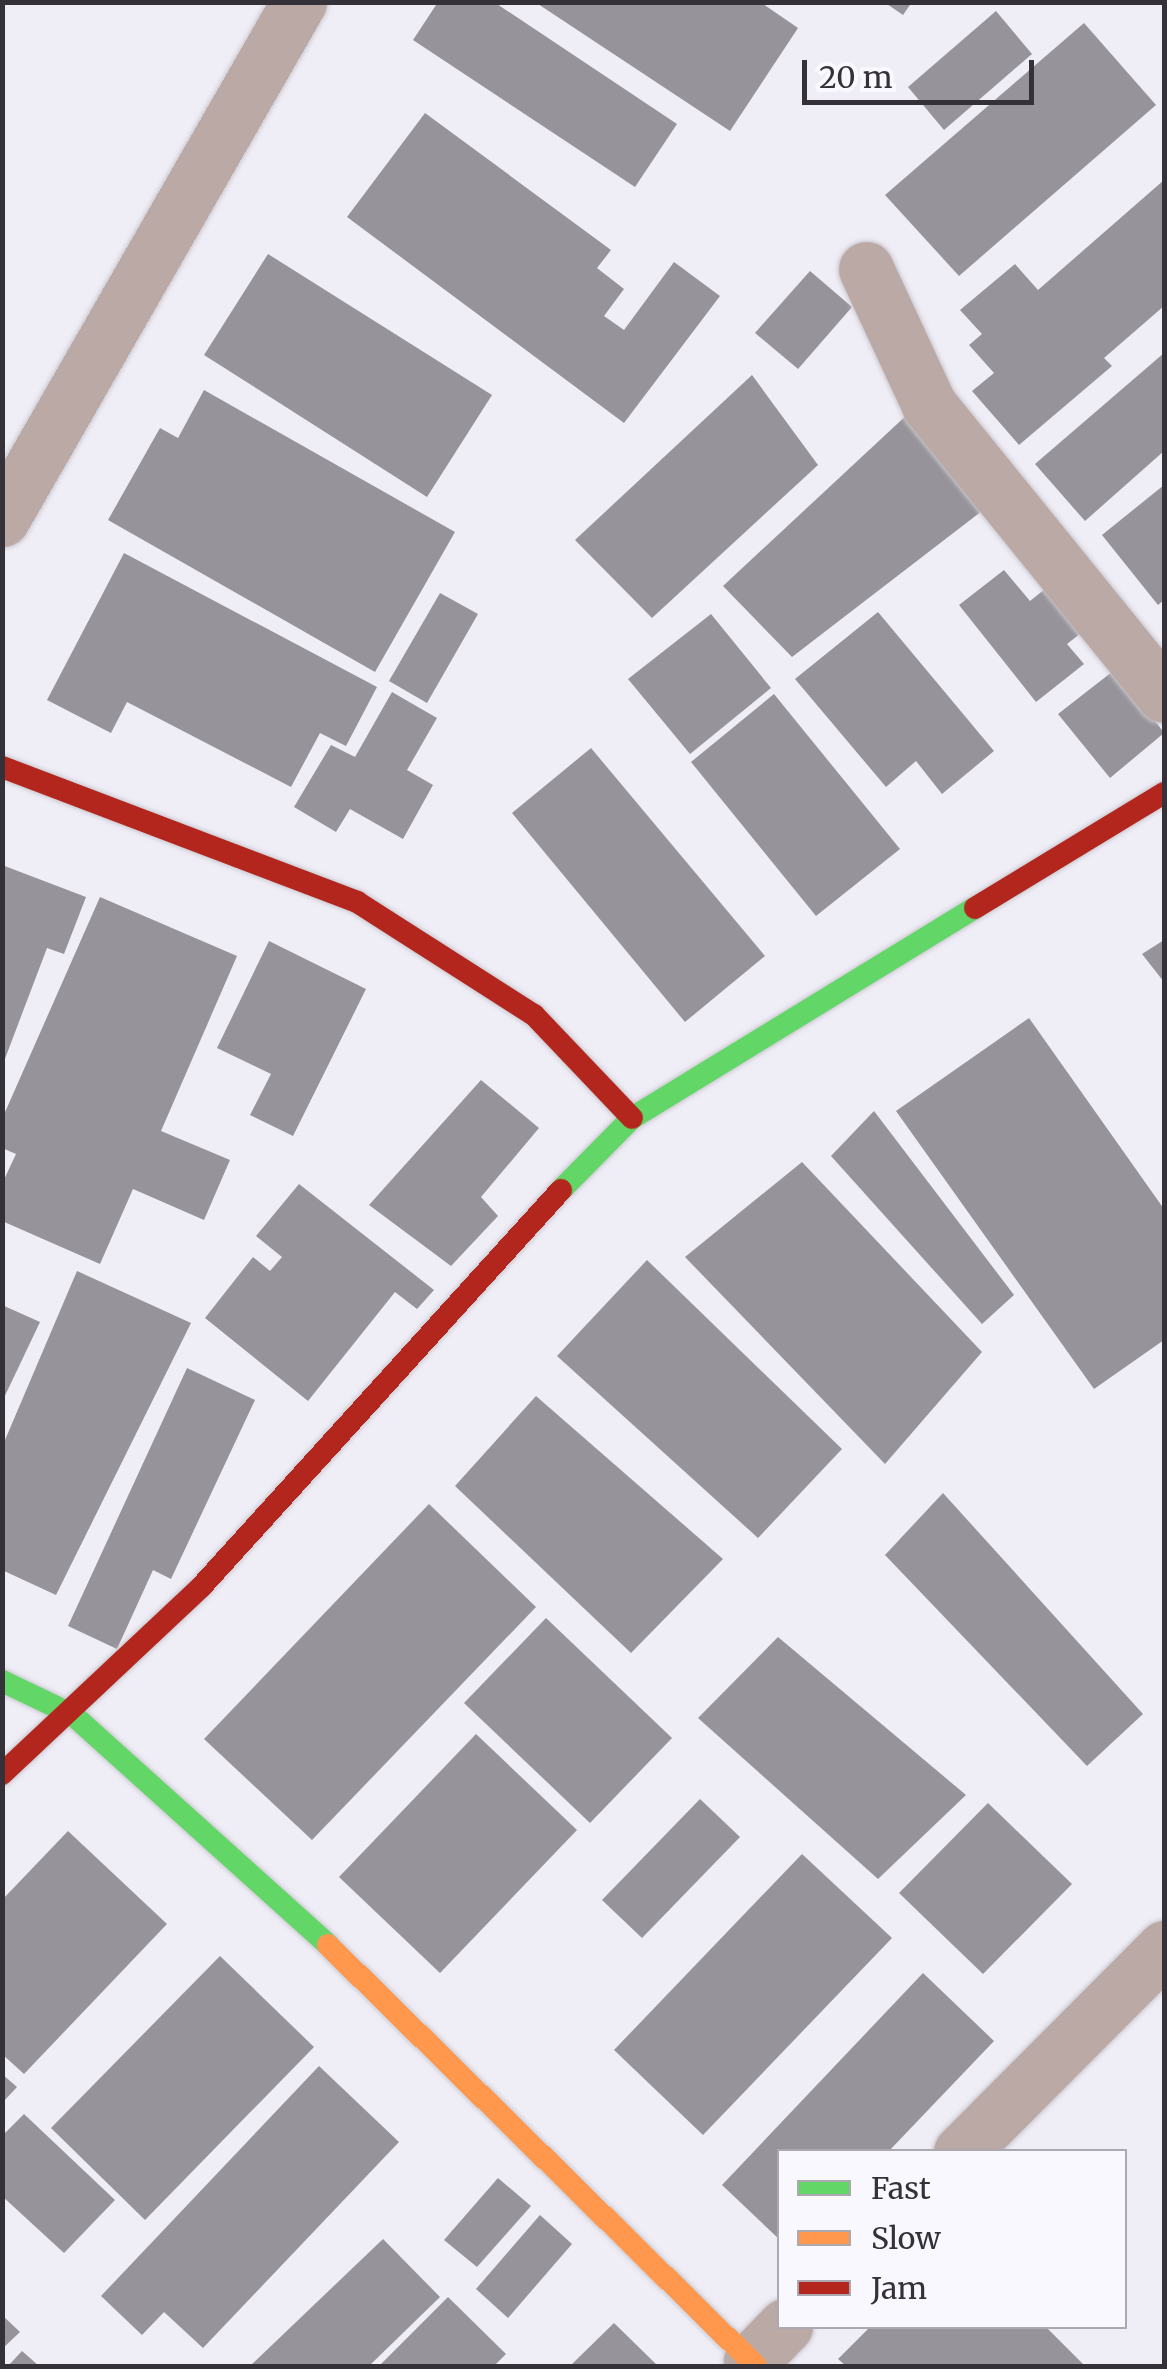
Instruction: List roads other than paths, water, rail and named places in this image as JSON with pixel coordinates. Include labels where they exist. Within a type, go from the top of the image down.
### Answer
[{"type":"street","points":[[2,519],[299,2]]},
{"type":"street","points":[[866,270],[928,405],[1164,695]]},
{"type":"street","points":[[2,767],[356,902],[534,1015],[632,1118]]},
{"type":"street","points":[[2,1774],[72,1715],[632,1118],[1164,794]]},
{"type":"street","points":[[2,1681],[72,1715],[246,1865],[764,2351]]},
{"type":"street","points":[[964,2149],[1164,1948]]}]
